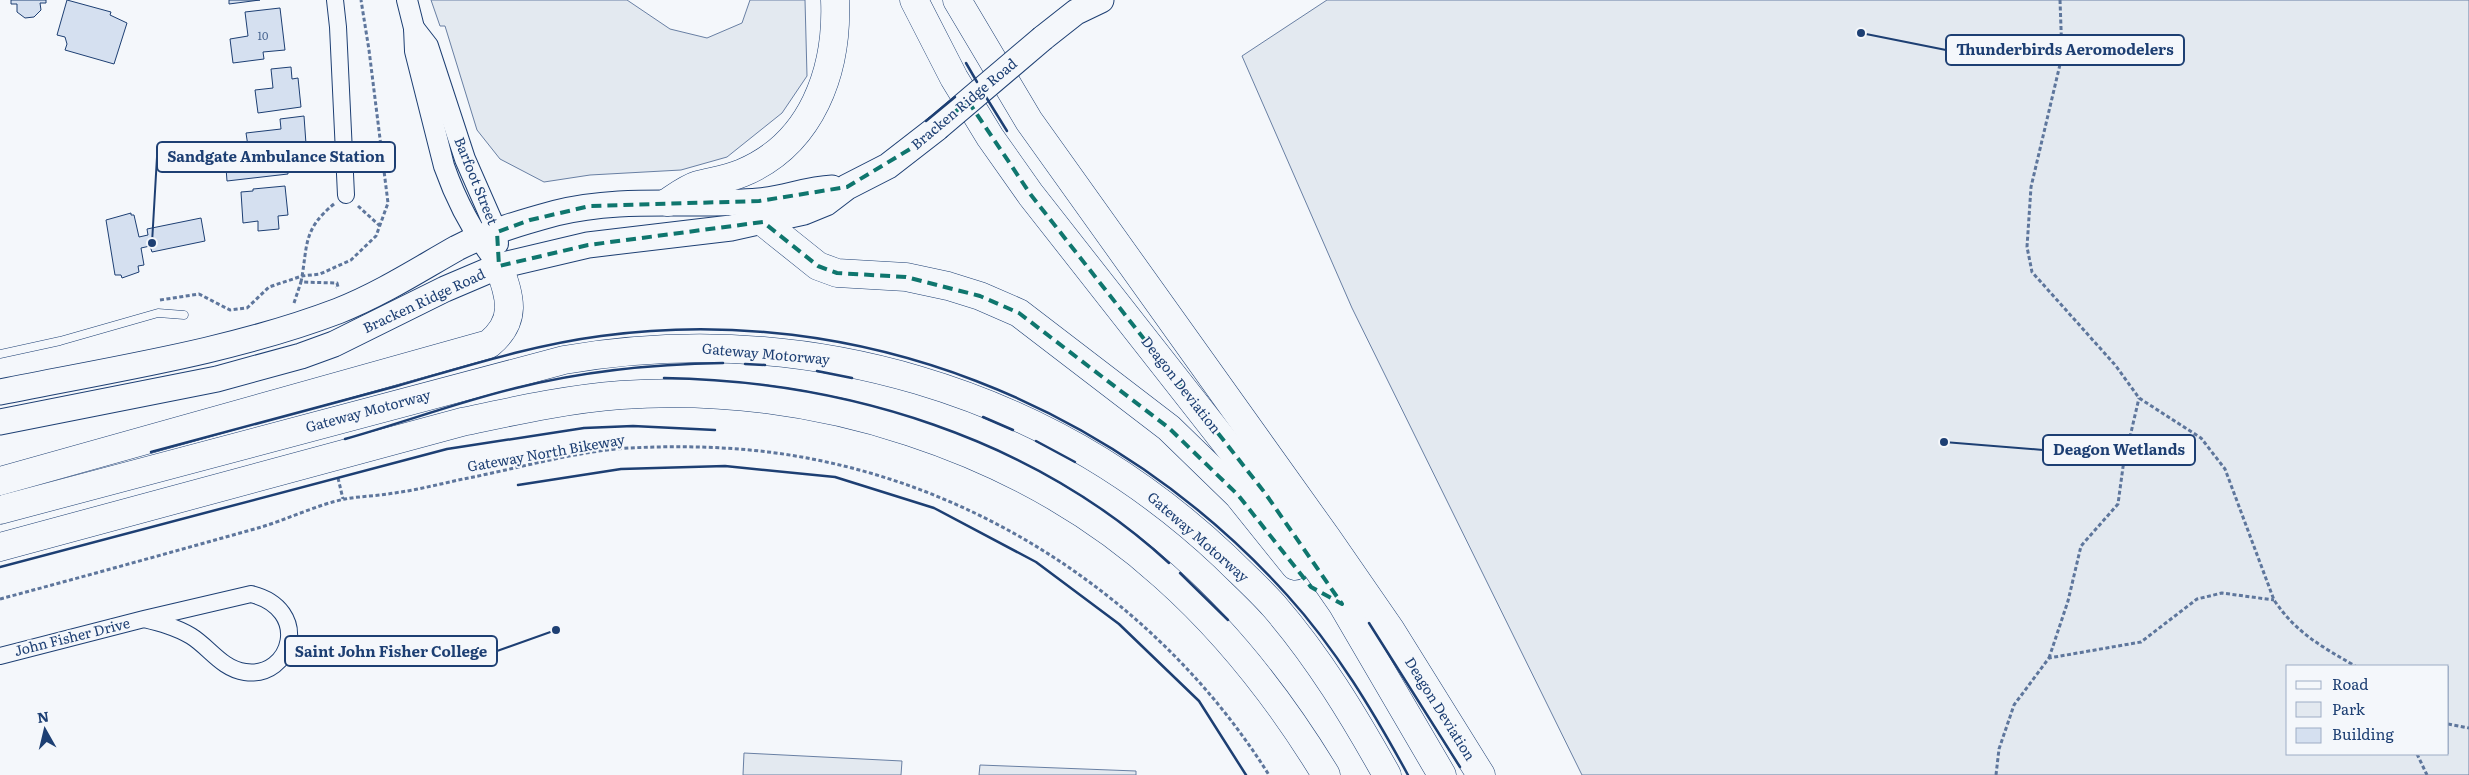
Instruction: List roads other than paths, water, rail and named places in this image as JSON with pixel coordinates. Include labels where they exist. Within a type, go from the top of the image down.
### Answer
[{"type":"highway","points":[[668,202],[696,185],[727,178],[761,164],[790,140],[810,113],[824,87],[832,58],[836,29],[835,0]]},
{"type":"highway","name":"Deagon Deviation","points":[[914,0],[954,78],[990,137],[1031,195],[1265,493],[1342,604],[1442,775]]},
{"type":"highway","name":"Deagon Deviation","points":[[957,0],[1029,121],[1337,553],[1395,638],[1481,775]]},
{"type":"highway","points":[[972,0],[973,27]]},
{"type":"highway","points":[[763,222],[818,266],[837,273],[906,278],[948,286],[980,296],[1019,314],[1169,428],[1238,496],[1311,587],[1342,604]]},
{"type":"highway","points":[[0,481],[489,344],[502,334],[508,322],[508,290],[499,266]]},
{"type":"highway","name":"Gateway Motorway","points":[[0,510],[513,372],[572,358],[645,349],[692,348],[759,350],[834,360],[924,382],[1002,410],[1068,441],[1143,489],[1207,541],[1273,604],[1337,689],[1387,775]]},
{"type":"highway","points":[[0,547],[462,422],[538,405],[622,395],[713,394],[785,402],[856,416],[933,439],[1000,468],[1054,497],[1104,529],[1163,575],[1222,634],[1273,694],[1326,775]]},
{"type":"main road","name":"Bracken Ridge Road","points":[[0,392],[190,368],[267,366],[326,347],[444,289],[499,266],[588,245],[683,235],[763,222],[804,212],[826,204],[847,187],[888,166],[937,128],[1080,6],[1101,0]]},
{"type":"main road","name":"Bracken Ridge Road","points":[[0,422],[190,368],[275,333],[339,310],[399,282],[460,247],[557,212],[590,206],[668,202],[759,201],[785,198],[821,189],[847,187]]},
{"type":"street","points":[[335,0],[346,195]]},
{"type":"street","name":"Barfoot Street","points":[[407,0],[414,28],[428,46],[465,159],[487,236],[499,266]]},
{"type":"street","name":"John Fisher Drive","points":[[0,656],[144,619],[251,594],[265,598],[276,605],[286,616],[289,629],[288,643],[283,655],[273,667],[259,672],[244,672],[232,668],[190,636],[173,627],[144,619]]},
{"type":"lane","points":[[0,354],[60,341],[116,323],[158,313],[184,315]]},
{"type":"place","name":"Thunderbirds Aeromodelers","points":[[1861,33]]},
{"type":"place","name":"Sandgate Ambulance Station","points":[[152,243]]},
{"type":"place","name":"Deagon Wetlands","points":[[1944,442]]},
{"type":"place","name":"Saint John Fisher College","points":[[556,630]]}]
